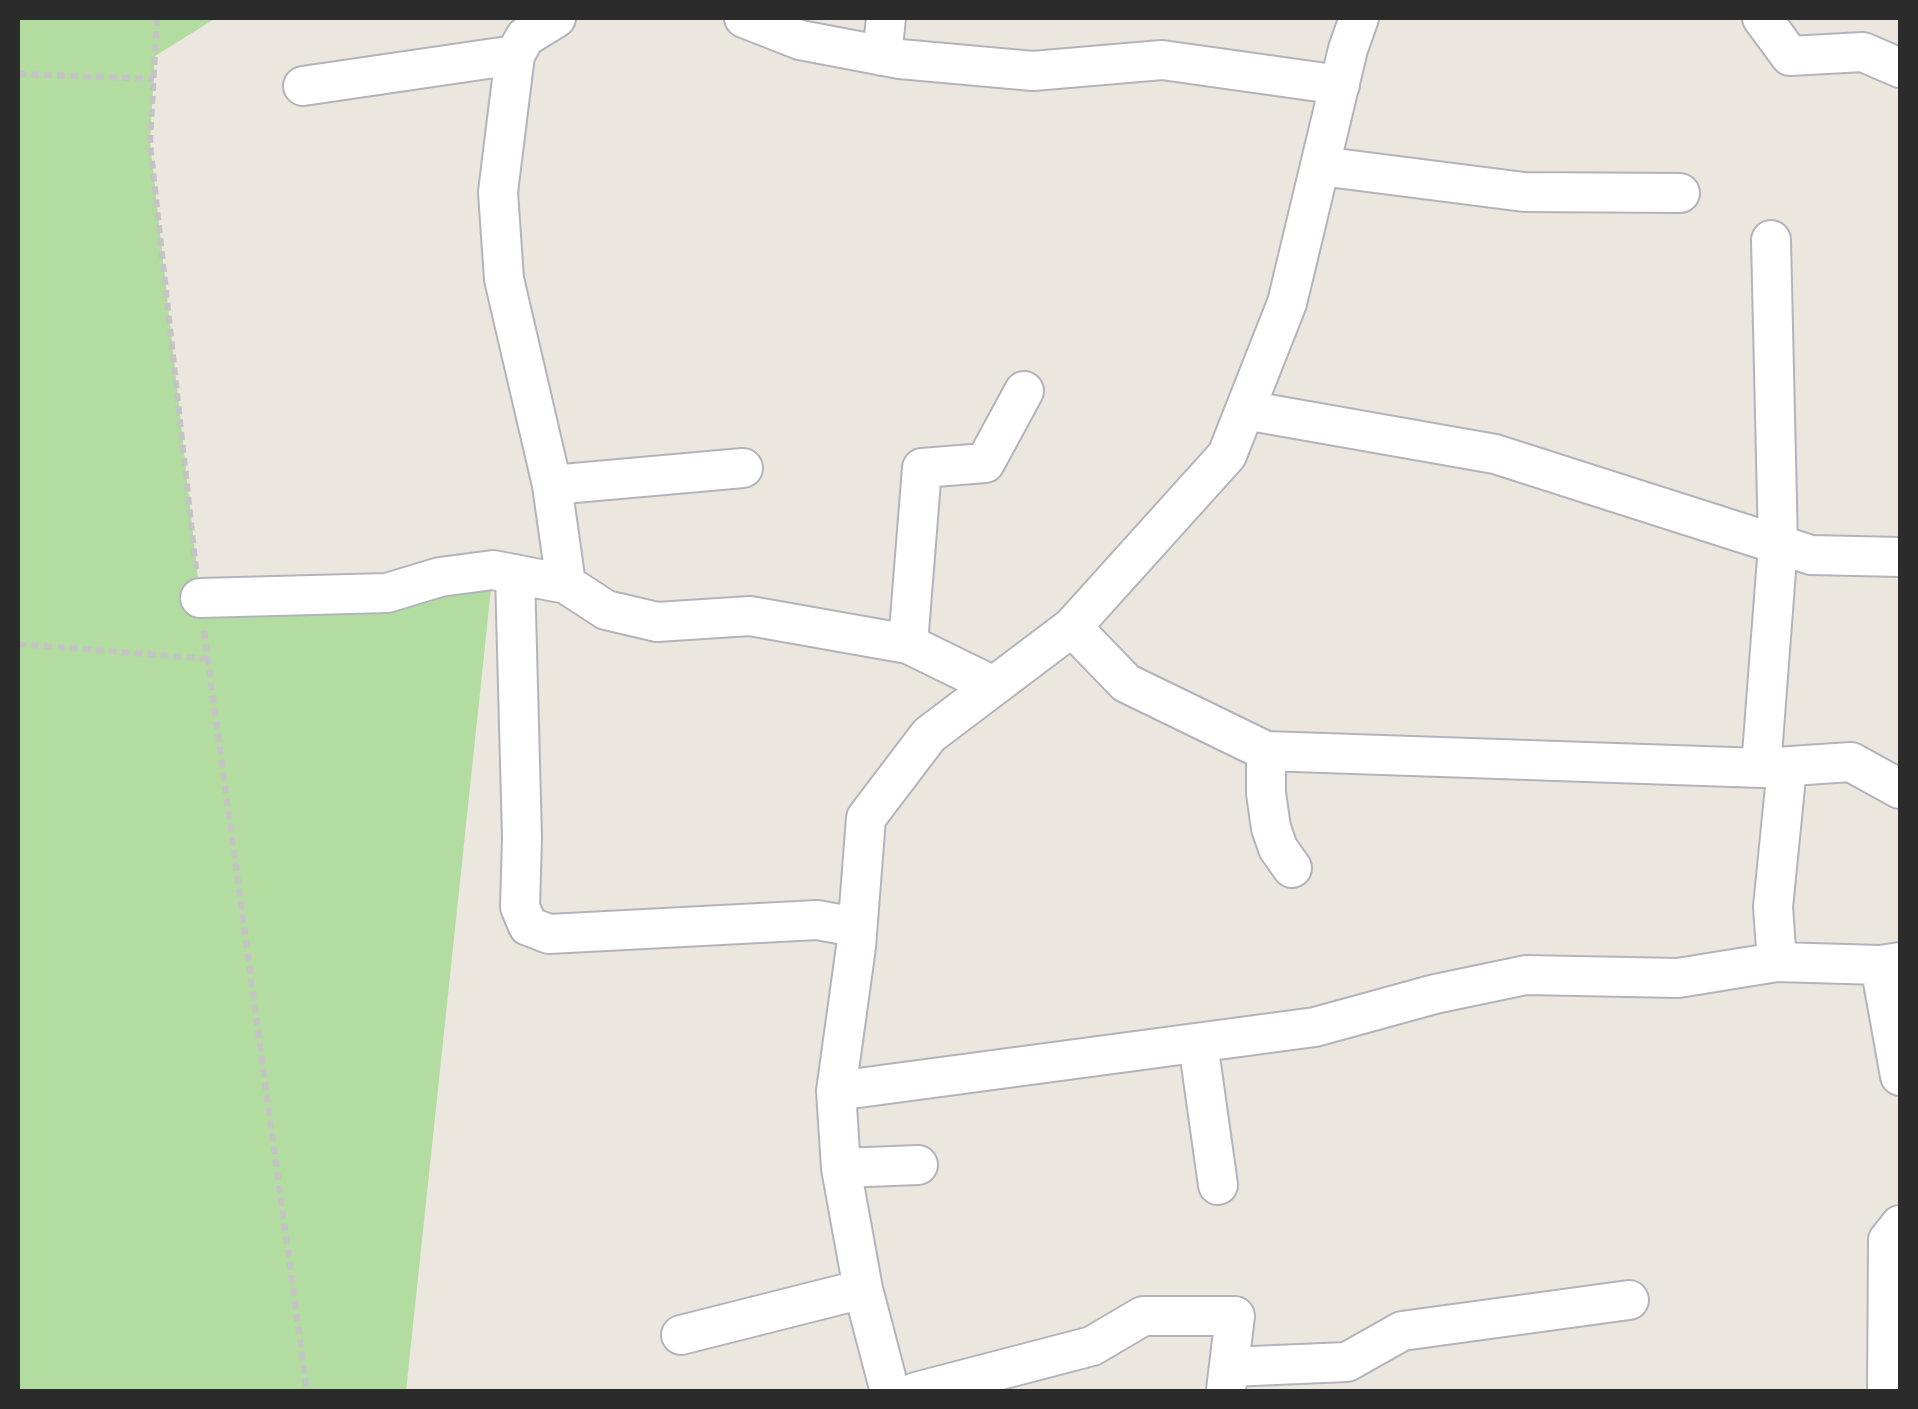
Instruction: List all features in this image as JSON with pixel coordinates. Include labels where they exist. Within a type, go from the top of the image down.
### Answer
[{"type":"street","points":[[556,18],[525,37],[515,55],[498,192],[504,279],[552,485],[566,584]]},
{"type":"street","points":[[744,18],[800,40],[882,56],[1033,72],[1162,60],[1340,85]]},
{"type":"street","points":[[882,56],[886,18]]},
{"type":"street","points":[[890,1392],[863,1289],[841,1168],[836,1092],[856,948],[866,818],[929,735],[1072,627],[1227,455],[1287,303],[1359,18]]},
{"type":"street","points":[[1762,18],[1790,56],[1863,52],[1900,68]]},
{"type":"street","points":[[303,86],[515,55]]},
{"type":"street","points":[[1320,166],[1524,192],[1680,193]]},
{"type":"street","points":[[1772,240],[1778,545],[1773,907],[1777,962]]},
{"type":"street","points":[[908,644],[922,468],[986,462],[1024,391]]},
{"type":"street","points":[[1245,410],[1496,454],[1812,556],[1900,557]]},
{"type":"street","points":[[552,485],[743,468]]},
{"type":"street","points":[[200,598],[387,593],[440,577],[493,570],[566,584],[606,610],[658,622],[750,616],[908,644],[994,686]]},
{"type":"street","points":[[515,574],[522,838],[520,908],[528,926],[550,934],[817,920],[856,927]]},
{"type":"street","points":[[1072,627],[1126,683],[1266,751],[1774,768],[1851,762],[1900,789]]},
{"type":"street","points":[[1266,751],[1271,828],[1278,848],[1292,868]]},
{"type":"street","points":[[836,1092],[1315,1027],[1435,994],[1526,976],[1678,978],[1777,962],[1890,963],[1900,1076]]},
{"type":"street","points":[[1198,1043],[1218,1185]]},
{"type":"street","points":[[841,1168],[918,1165]]},
{"type":"street","points":[[1888,1392],[1888,1240],[1900,1224]]},
{"type":"street","points":[[681,1335],[863,1289]]},
{"type":"street","points":[[916,1392],[1092,1346],[1143,1316],[1234,1316],[1227,1379],[1350,1376],[1402,1331],[1629,1300]]},
{"type":"path","points":[[157,18],[150,142],[200,598],[308,1392]]},
{"type":"path","points":[[18,74],[154,78]]},
{"type":"path","points":[[18,644],[208,659]]},
{"type":"green space","points":[[18,18],[216,18],[155,56],[150,142],[200,597],[493,570],[406,1391],[18,1391]]}]
